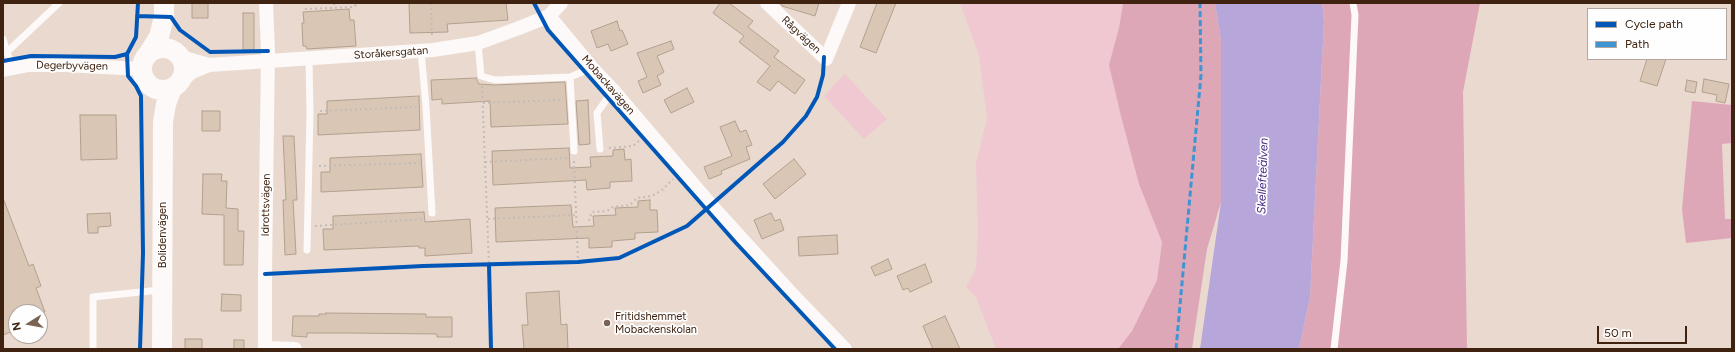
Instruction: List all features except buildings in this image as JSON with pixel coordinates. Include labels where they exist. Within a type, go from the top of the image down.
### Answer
[{"type":"main road","points":[[164,10],[184,71],[175,86],[158,90],[151,88],[146,83],[141,69],[145,56],[159,37],[164,10]]},
{"type":"main road","points":[[150,51],[163,48],[178,55]]},
{"type":"main road","name":"Bolidenvägen","points":[[162,349],[163,122],[166,104],[175,86]]},
{"type":"main road","name":"Bolidenvägen","points":[[151,88],[158,103],[163,122]]},
{"type":"street","name":"Idrottsvägen","points":[[266,3],[268,62],[265,274],[266,348]]},
{"type":"street","name":"Storåkersgatan","points":[[175,86],[192,72],[209,65],[426,51],[478,43],[549,16],[561,3]]},
{"type":"street","name":"Rågvägen","points":[[767,3],[826,59],[849,3]]},
{"type":"street","name":"Mobackavägen","points":[[549,16],[681,171],[789,291],[845,349]]},
{"type":"street","name":"Storåkersgatan","points":[[178,55],[209,65]]},
{"type":"street","name":"Degerbyvägen","points":[[7,69],[29,65],[65,65],[141,69]]},
{"type":"street","points":[[266,348],[295,349]]},
{"type":"lane","points":[[7,52],[60,3]]},
{"type":"lane","points":[[1334,349],[1344,261],[1355,15],[1353,3]]},
{"type":"lane","points":[[3,39],[7,52],[7,69]]},
{"type":"lane","points":[[478,43],[481,76],[495,80],[570,77],[592,68]]},
{"type":"lane","points":[[426,51],[426,106],[432,213]]},
{"type":"lane","points":[[307,250],[310,112],[309,59]]},
{"type":"lane","points":[[570,77],[574,151]]},
{"type":"lane","points":[[600,149],[598,113],[613,90]]},
{"type":"lane","points":[[93,349],[93,297],[162,290]]},
{"type":"path","points":[[305,9],[353,7],[359,3]]},
{"type":"path","points":[[426,51],[431,3]]},
{"type":"path","points":[[481,76],[489,265]]},
{"type":"path","points":[[483,103],[571,100]]},
{"type":"path","points":[[310,112],[426,106]]},
{"type":"path","points":[[600,149],[633,146],[649,134]]},
{"type":"path","points":[[485,162],[574,158],[578,262]]},
{"type":"path","points":[[309,167],[429,163]]},
{"type":"path","points":[[589,221],[592,212],[607,211],[613,206],[630,205],[637,198],[652,196],[662,190],[681,171]]},
{"type":"path","points":[[308,226],[432,219],[432,213]]},
{"type":"path","points":[[487,219],[576,215]]},
{"type":"shaded area","points":[[960,3],[1123,3],[1119,28],[1162,242],[1157,280],[1132,331],[1118,349],[996,349],[976,297],[966,287],[976,269],[978,231],[976,164],[987,118],[979,56]]},
{"type":"shaded area","points":[[1123,3],[1215,3],[1221,40],[1221,202],[1207,249],[1192,349],[1118,349],[1132,331],[1157,280],[1162,242],[1139,184],[1109,65],[1119,28]]},
{"type":"shaded area","points":[[1322,3],[1480,3],[1463,92],[1467,349],[1299,349],[1310,297],[1324,21]]},
{"type":"shaded area","points":[[845,74],[887,119],[864,139],[824,96]]},
{"type":"shaded area","points":[[1692,101],[1732,105],[1732,143],[1722,144],[1725,219],[1732,219],[1732,238],[1686,243],[1682,209]]},
{"type":"water","name":"Skellefteälven","points":[[1215,3],[1322,3],[1324,21],[1310,297],[1299,349],[1200,349],[1221,202],[1221,40]]},
{"type":"marked path","points":[[1176,349],[1201,75],[1200,3]]},
{"type":"cycle path","points":[[138,3],[136,37],[127,54],[128,76],[136,86],[141,96],[143,253],[140,349]]},
{"type":"cycle path","points":[[534,3],[548,30],[736,243],[835,349]]},
{"type":"cycle path","points":[[137,16],[171,17],[180,30],[210,52],[268,51]]},
{"type":"cycle path","points":[[3,61],[31,56],[115,57],[127,54]]},
{"type":"cycle path","points":[[265,274],[423,266],[578,262],[619,258],[687,226],[783,142],[806,116],[817,97],[823,75],[824,57]]},
{"type":"cycle path","points":[[489,265],[491,349]]},
{"type":"place","name":"Fritidshemmet Mobackenskolan","points":[[607,323]]}]
